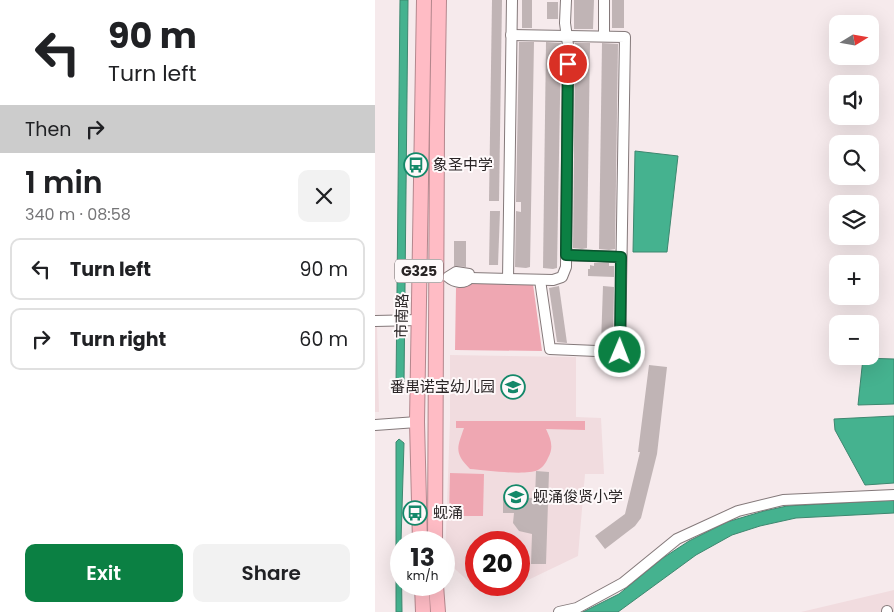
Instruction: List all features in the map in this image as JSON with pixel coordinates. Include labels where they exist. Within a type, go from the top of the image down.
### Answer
[{"type":"highway","name":"市南路","points":[[420,531],[414,320],[423,0]]},
{"type":"highway","name":"G325","points":[[435,531],[442,277],[439,0]]},
{"type":"highway","points":[[422,596],[423,612]]},
{"type":"highway","points":[[437,596],[438,612]]},
{"type":"street","points":[[508,279],[512,0]]},
{"type":"street","points":[[442,277],[456,282],[465,282],[470,278],[553,280],[562,277],[566,255],[569,45],[565,23],[565,0]]},
{"type":"street","points":[[604,0],[604,36]]},
{"type":"street","points":[[511,35],[625,37],[620,352],[550,349],[540,280]]},
{"type":"street","points":[[566,255],[621,257]]},
{"type":"street","points":[[375,321],[414,320]]},
{"type":"street","points":[[375,425],[417,422]]},
{"type":"street","points":[[559,612],[577,608],[623,583],[677,539],[738,511],[783,500],[894,495]]},
{"type":"shaded area","points":[[400,0],[408,0],[404,384],[400,390],[396,386]]},
{"type":"shaded area","points":[[635,151],[678,156],[667,252],[633,252]]},
{"type":"shaded area","points":[[472,281],[533,284],[542,351],[455,350],[456,288],[469,285]]},
{"type":"shaded area","points":[[375,326],[377,326],[379,412],[375,412]]},
{"type":"shaded area","name":"蚬涌俊贤小学","points":[[450,355],[576,357],[576,417],[601,418],[604,474],[585,474],[578,556],[530,579],[530,531],[465,531],[465,578],[455,569],[455,531],[446,531]]},
{"type":"shaded area","points":[[879,359],[894,359],[894,404],[858,405],[862,365],[879,365]]},
{"type":"shaded area","points":[[894,416],[894,483],[865,485],[835,430],[834,419]]},
{"type":"shaded area","points":[[456,421],[585,421],[585,430],[546,429],[551,447],[550,454],[542,467],[532,472],[505,472],[470,469],[459,454],[458,450],[464,428],[456,428]]},
{"type":"shaded area","points":[[399,439],[404,443],[401,531],[396,531],[396,442]]},
{"type":"shaded area","points":[[450,473],[484,474],[483,516],[449,516]]},
{"type":"shaded area","points":[[894,500],[894,513],[796,518],[760,526],[732,535],[696,555],[618,612],[583,612],[619,594],[663,558],[689,541],[727,522],[787,506]]},
{"type":"shaded area","points":[[894,590],[894,612],[801,612]]},
{"type":"shaded area","points":[[396,596],[402,596],[402,612],[396,612]]},
{"type":"building","points":[[492,0],[502,0],[499,201],[489,201]]},
{"type":"building","points":[[522,0],[532,0],[532,28],[522,28]]},
{"type":"building","points":[[574,0],[594,0],[593,29],[574,29]]},
{"type":"building","points":[[612,0],[624,0],[624,28],[612,28]]},
{"type":"building","points":[[547,2],[558,2],[558,19],[547,19]]},
{"type":"building","points":[[519,42],[534,42],[530,267],[526,268],[515,267],[516,211],[521,212],[521,202],[516,202]]},
{"type":"building","points":[[546,42],[561,43],[557,268],[553,269],[543,268]]},
{"type":"building","points":[[575,43],[590,43],[587,248],[582,249],[573,248]]},
{"type":"building","points":[[602,43],[618,44],[615,249],[609,250],[599,249]]},
{"type":"building","points":[[490,211],[500,211],[498,265],[489,265]]},
{"type":"building","points":[[454,241],[466,241],[466,267],[454,266]]},
{"type":"building","points":[[594,263],[609,263],[609,266],[614,266],[614,277],[588,276],[588,269],[590,269],[590,265],[594,266]]},
{"type":"building","points":[[559,286],[567,343],[557,342],[549,288]]},
{"type":"building","points":[[603,286],[614,287],[613,345],[601,344]]},
{"type":"building","points":[[649,365],[667,367],[657,454],[641,518],[635,526],[605,549],[595,536],[625,514],[640,452],[638,452]]},
{"type":"building","points":[[536,471],[549,472],[546,564],[531,564],[532,534],[530,531],[519,531],[513,523],[514,513],[503,513],[503,497],[535,498]]},
{"type":"place","name":"象圣中学","points":[[416,165]]},
{"type":"place","name":"番禺诺宝幼儿园","points":[[513,387]]},
{"type":"place","name":"蚬涌俊贤小学","points":[[516,497]]},
{"type":"place","name":"蚬涌","points":[[415,513]]},
{"type":"route","points":[[568,64],[566,255],[621,257],[620,352]]}]
